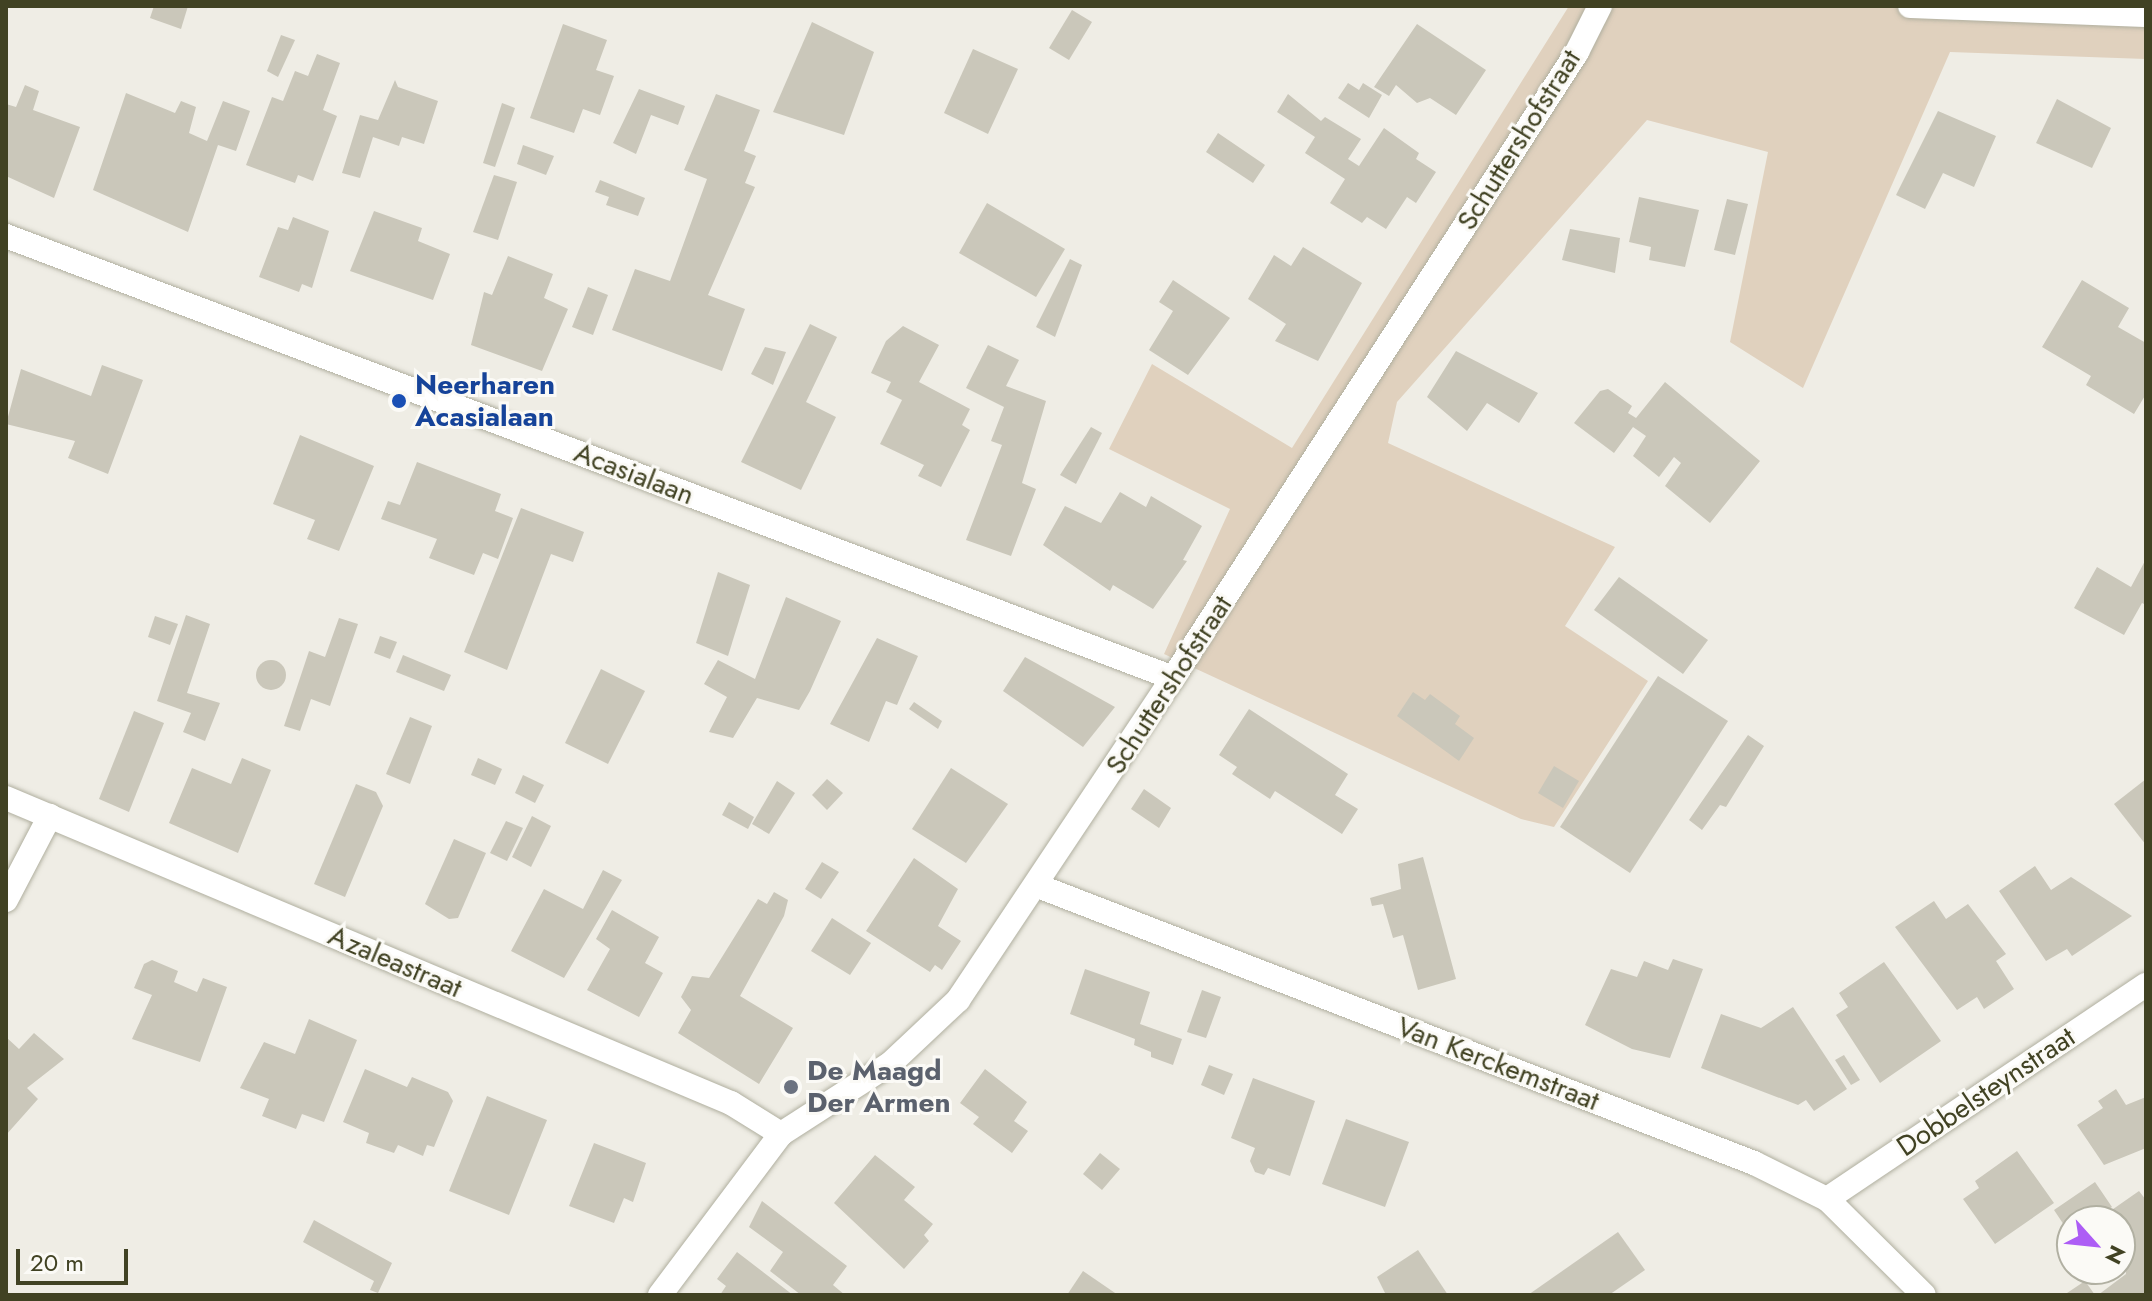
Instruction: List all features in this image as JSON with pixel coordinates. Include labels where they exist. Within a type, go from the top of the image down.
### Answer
[{"type":"street","name":"Schuttershofstraat","points":[[660,1295],[781,1134],[891,1063],[958,1000],[1038,886],[1173,678],[1577,52],[1600,6]]},
{"type":"street","points":[[1910,6],[2146,15]]},
{"type":"street","name":"Acasialaan","points":[[6,236],[1173,678]]},
{"type":"street","name":"Azaleastraat","points":[[6,798],[731,1103],[781,1134]]},
{"type":"street","points":[[6,900],[50,816]]},
{"type":"street","name":"Van Kerckemstraat","points":[[1038,886],[1754,1163],[1827,1199],[1924,1295]]},
{"type":"street","name":"Dobbelsteynstraat","points":[[1827,1199],[2146,985]]},
{"type":"shaded area","points":[[1569,6],[2146,6],[2146,59],[1950,52],[1803,388],[1730,342],[1768,152],[1647,120],[1397,402],[1388,443],[1615,547],[1565,626],[1648,681],[1554,827],[1521,819],[1164,654],[1230,509],[1109,449],[1152,364],[1292,448]]},
{"type":"building","points":[[154,6],[188,6],[181,29],[150,18]]},
{"type":"building","points":[[1072,10],[1092,22],[1069,60],[1049,48]]},
{"type":"building","points":[[812,22],[874,52],[844,135],[773,112]]},
{"type":"building","points":[[563,24],[607,40],[596,70],[614,76],[600,115],[583,109],[574,133],[530,118]]},
{"type":"building","points":[[1417,24],[1486,70],[1456,115],[1430,98],[1417,103],[1396,85],[1389,96],[1374,87]]},
{"type":"building","points":[[281,35],[295,40],[278,77],[267,71]]},
{"type":"building","points":[[973,49],[1018,69],[988,134],[944,113]]},
{"type":"building","points":[[317,54],[340,63],[323,110],[337,116],[313,181],[298,175],[295,183],[246,165],[272,97],[283,101],[295,71],[308,76]]},
{"type":"building","points":[[395,80],[398,87],[438,101],[424,144],[402,137],[399,146],[373,137],[360,178],[342,173],[360,115],[378,120]]},
{"type":"building","points":[[1348,83],[1359,90],[1363,83],[1382,95],[1369,118],[1338,98]]},
{"type":"building","points":[[25,85],[39,91],[33,110],[80,127],[54,198],[6,176],[6,104],[16,107]]},
{"type":"building","points":[[639,89],[685,106],[678,125],[651,115],[636,154],[613,143]]},
{"type":"building","points":[[126,93],[175,113],[181,101],[196,107],[189,133],[207,141],[223,101],[250,111],[236,151],[218,145],[188,232],[93,190]]},
{"type":"building","points":[[716,94],[760,110],[744,151],[756,156],[745,183],[755,187],[708,295],[745,309],[722,371],[612,330],[635,269],[670,281],[707,179],[684,170]]},
{"type":"building","points":[[1288,94],[1321,121],[1325,117],[1361,139],[1348,159],[1359,166],[1384,128],[1419,153],[1416,159],[1436,172],[1416,203],[1407,197],[1386,229],[1367,217],[1362,223],[1330,203],[1345,179],[1305,153],[1315,137],[1277,112]]},
{"type":"building","points":[[2057,99],[2111,128],[2092,168],[2036,143]]},
{"type":"building","points":[[502,103],[515,108],[495,167],[483,163]]},
{"type":"building","points":[[1938,111],[1996,136],[1974,187],[1943,173],[1925,209],[1896,195]]},
{"type":"building","points":[[1218,133],[1265,165],[1253,183],[1206,152]]},
{"type":"building","points":[[523,145],[554,156],[546,175],[517,164]]},
{"type":"building","points":[[494,175],[517,182],[498,240],[473,232]]},
{"type":"building","points":[[600,180],[645,198],[638,216],[606,205],[609,197],[595,192]]},
{"type":"building","points":[[1639,197],[1699,210],[1685,267],[1649,260],[1651,247],[1629,242]]},
{"type":"building","points":[[1727,199],[1748,204],[1735,255],[1714,250]]},
{"type":"building","points":[[987,203],[1065,249],[1036,297],[959,253]]},
{"type":"building","points":[[374,211],[422,228],[418,241],[450,254],[433,300],[350,271]]},
{"type":"building","points":[[293,217],[329,231],[312,288],[302,284],[299,292],[259,277],[278,227],[288,230]]},
{"type":"building","points":[[1570,229],[1620,238],[1615,273],[1562,260]]},
{"type":"building","points":[[1303,247],[1362,283],[1318,361],[1275,341],[1286,324],[1248,299],[1274,255],[1291,266]]},
{"type":"building","points":[[508,256],[553,274],[544,298],[568,309],[542,371],[471,345],[484,292],[492,295]]},
{"type":"building","points":[[1070,259],[1082,265],[1055,337],[1036,327]]},
{"type":"building","points":[[1173,280],[1230,318],[1188,375],[1149,350],[1173,311],[1159,302]]},
{"type":"building","points":[[2082,280],[2129,308],[2118,327],[2146,343],[2146,394],[2134,414],[2086,385],[2091,376],[2042,347]]},
{"type":"building","points":[[588,287],[608,295],[593,335],[572,327]]},
{"type":"building","points":[[810,324],[837,337],[806,402],[836,417],[801,490],[741,462]]},
{"type":"building","points":[[903,326],[939,345],[919,382],[970,409],[962,425],[970,430],[941,487],[918,476],[924,465],[880,444],[902,400],[886,392],[891,382],[871,373],[886,341]]},
{"type":"building","points":[[988,345],[1019,360],[1006,386],[1046,401],[1022,483],[1036,489],[1011,556],[966,540],[1002,445],[991,441],[1004,407],[966,388]]},
{"type":"building","points":[[765,347],[786,352],[773,385],[751,374]]},
{"type":"building","points":[[1456,351],[1538,393],[1519,423],[1487,403],[1467,431],[1427,397]]},
{"type":"building","points":[[102,365],[143,380],[108,474],[68,458],[75,441],[6,424],[21,369],[91,396]]},
{"type":"building","points":[[1665,382],[1760,461],[1710,523],[1665,486],[1681,463],[1674,457],[1659,477],[1633,456],[1646,436],[1633,427],[1614,453],[1574,423],[1600,391],[1608,389],[1632,406],[1628,413],[1636,418]]},
{"type":"building","points":[[1091,427],[1102,433],[1076,484],[1060,475]]},
{"type":"building","points":[[300,435],[374,466],[339,551],[307,539],[315,520],[273,504]]},
{"type":"building","points":[[417,462],[501,494],[495,511],[513,518],[498,559],[483,553],[474,575],[429,558],[437,539],[381,519],[388,501],[400,505]]},
{"type":"building","points":[[1120,492],[1146,507],[1151,496],[1202,526],[1183,560],[1187,561],[1153,609],[1113,585],[1110,591],[1043,545],[1065,506],[1101,523]]},
{"type":"building","points":[[521,508],[584,532],[573,562],[551,554],[507,670],[464,652]]},
{"type":"building","points":[[2146,559],[2146,605],[2142,603],[2124,635],[2074,608],[2097,567],[2131,587]]},
{"type":"building","points":[[718,572],[750,585],[728,656],[696,643]]},
{"type":"building","points":[[1619,577],[1708,640],[1683,674],[1594,610]]},
{"type":"building","points":[[786,597],[841,621],[810,691],[799,710],[757,698],[733,738],[709,732],[727,697],[704,684],[718,660],[755,679]]},
{"type":"building","points":[[186,615],[210,624],[187,693],[220,703],[205,741],[183,732],[191,713],[157,701]]},
{"type":"building","points":[[155,616],[178,624],[170,645],[148,637]]},
{"type":"building","points":[[339,618],[358,624],[330,706],[311,699],[300,731],[284,726],[309,651],[325,657]]},
{"type":"building","points":[[380,636],[397,642],[390,659],[374,653]]},
{"type":"building","points":[[877,638],[918,656],[897,705],[886,701],[869,742],[830,724]]},
{"type":"building","points":[[403,655],[451,675],[444,691],[396,672]]},
{"type":"building","points":[[1025,657],[1115,707],[1083,747],[1003,691]]},
{"type":"building","points":[[271,660],[277,661],[285,669],[285,681],[277,689],[271,690],[265,689],[257,681],[256,675],[257,669],[265,661]]},
{"type":"building","points":[[601,669],[645,691],[608,764],[565,743]]},
{"type":"building","points":[[1658,676],[1728,721],[1630,873],[1560,827]]},
{"type":"building","points":[[1413,692],[1425,700],[1430,694],[1460,716],[1455,724],[1474,738],[1459,761],[1397,716]]},
{"type":"building","points":[[914,702],[942,721],[938,729],[909,709]]},
{"type":"building","points":[[1249,709],[1348,774],[1335,795],[1358,809],[1342,834],[1275,791],[1270,799],[1232,774],[1237,767],[1219,755]]},
{"type":"building","points":[[134,711],[164,723],[129,812],[99,799]]},
{"type":"building","points":[[410,717],[432,726],[410,784],[386,774]]},
{"type":"building","points":[[1748,735],[1764,746],[1726,807],[1720,805],[1702,830],[1689,820]]},
{"type":"building","points":[[242,758],[271,770],[238,853],[169,823],[192,768],[231,784]]},
{"type":"building","points":[[478,758],[502,769],[495,785],[471,775]]},
{"type":"building","points":[[1554,766],[1579,781],[1563,808],[1538,793]]},
{"type":"building","points":[[951,768],[1008,804],[966,863],[912,829]]},
{"type":"building","points":[[523,775],[544,785],[535,803],[515,793]]},
{"type":"building","points":[[827,779],[843,793],[827,810],[812,795]]},
{"type":"building","points":[[2146,779],[2146,845],[2114,804]]},
{"type":"building","points":[[777,781],[795,793],[769,834],[752,824]]},
{"type":"building","points":[[356,784],[376,792],[383,806],[345,897],[314,884]]},
{"type":"building","points":[[1144,789],[1171,808],[1159,828],[1131,809]]},
{"type":"building","points":[[729,802],[754,817],[748,829],[722,815]]},
{"type":"building","points":[[532,816],[551,826],[531,867],[512,857]]},
{"type":"building","points":[[506,821],[523,828],[507,861],[490,853]]},
{"type":"building","points":[[454,839],[486,853],[458,918],[449,919],[425,904]]},
{"type":"building","points":[[1423,857],[1456,979],[1418,990],[1403,935],[1393,938],[1383,904],[1372,906],[1370,898],[1401,889],[1398,864]]},
{"type":"building","points":[[914,858],[958,889],[938,926],[961,941],[942,970],[935,965],[930,972],[866,931]]},
{"type":"building","points":[[822,862],[839,872],[821,899],[805,889]]},
{"type":"building","points":[[2035,866],[2051,890],[2071,877],[2132,916],[2072,956],[2067,949],[2046,961],[1999,891]]},
{"type":"building","points":[[603,870],[622,880],[564,978],[511,951],[544,889],[583,909]]},
{"type":"building","points":[[774,892],[788,900],[784,916],[740,996],[793,1028],[759,1084],[678,1033],[691,1010],[681,997],[692,976],[709,978],[758,899],[767,904]]},
{"type":"building","points":[[1934,901],[1946,919],[1968,904],[2006,954],[1996,961],[2014,989],[1984,1009],[1977,997],[1957,1010],[1895,927]]},
{"type":"building","points":[[612,910],[659,937],[645,963],[663,973],[639,1017],[587,990],[610,949],[596,939]]},
{"type":"building","points":[[832,918],[871,943],[850,975],[811,951]]},
{"type":"building","points":[[1673,959],[1703,969],[1670,1058],[1632,1049],[1585,1025],[1611,969],[1637,977],[1644,961],[1668,970]]},
{"type":"building","points":[[152,960],[178,971],[174,982],[197,992],[203,978],[227,987],[200,1062],[132,1039],[152,995],[134,988],[144,964]]},
{"type":"building","points":[[1884,962],[1941,1041],[1880,1083],[1836,1015],[1848,1007],[1839,993]]},
{"type":"building","points":[[1085,969],[1150,992],[1140,1024],[1182,1039],[1173,1065],[1151,1057],[1151,1052],[1134,1045],[1135,1039],[1070,1014]]},
{"type":"building","points":[[1202,990],[1221,997],[1206,1038],[1187,1032]]},
{"type":"building","points":[[1793,1007],[1847,1089],[1814,1111],[1806,1100],[1798,1105],[1701,1068],[1721,1014],[1761,1028]]},
{"type":"building","points":[[309,1019],[357,1040],[324,1122],[302,1114],[296,1129],[262,1116],[269,1099],[240,1088],[264,1042],[295,1054]]},
{"type":"building","points":[[34,1033],[64,1059],[27,1088],[38,1099],[6,1135],[6,1037],[19,1049]]},
{"type":"building","points":[[1844,1055],[1860,1080],[1851,1085],[1835,1060]]},
{"type":"building","points":[[1209,1065],[1233,1074],[1224,1095],[1201,1085]]},
{"type":"building","points":[[365,1069],[407,1087],[412,1077],[448,1092],[453,1101],[434,1147],[427,1145],[423,1156],[398,1145],[394,1153],[366,1143],[369,1133],[343,1122]]},
{"type":"building","points":[[985,1069],[1027,1102],[1014,1121],[1028,1131],[1012,1153],[973,1124],[979,1117],[960,1103]]},
{"type":"building","points":[[1253,1078],[1315,1101],[1290,1176],[1268,1168],[1264,1175],[1255,1172],[1250,1161],[1255,1148],[1231,1138]]},
{"type":"building","points":[[2116,1089],[2126,1105],[2146,1097],[2146,1148],[2104,1165],[2077,1125],[2103,1108],[2098,1101]]},
{"type":"building","points":[[487,1096],[547,1120],[509,1215],[449,1191]]},
{"type":"building","points":[[1346,1119],[1409,1142],[1385,1207],[1322,1184]]},
{"type":"building","points":[[594,1143],[646,1163],[633,1202],[624,1198],[614,1223],[569,1206]]},
{"type":"building","points":[[2017,1151],[2054,1203],[1995,1244],[1963,1199],[1979,1188],[1975,1181]]},
{"type":"building","points":[[1100,1153],[1120,1169],[1102,1190],[1083,1174]]},
{"type":"building","points":[[875,1155],[915,1187],[904,1200],[933,1224],[924,1235],[929,1241],[904,1269],[834,1203]]},
{"type":"building","points":[[2095,1182],[2111,1205],[2061,1205]]},
{"type":"building","points":[[2139,1191],[2146,1200],[2146,1295],[2098,1295],[2111,1285],[2136,1285],[2136,1205],[2119,1205]]},
{"type":"building","points":[[762,1201],[847,1266],[833,1285],[845,1295],[801,1295],[770,1271],[783,1252],[749,1227]]},
{"type":"building","points":[[314,1220],[392,1263],[378,1293],[370,1290],[374,1281],[303,1242]]},
{"type":"building","points":[[1618,1232],[1645,1270],[1609,1295],[1528,1295]]},
{"type":"building","points":[[1418,1250],[1448,1295],[1386,1295],[1377,1277]]},
{"type":"building","points":[[737,1252],[793,1295],[720,1295],[726,1286],[717,1279]]},
{"type":"building","points":[[1083,1271],[1118,1295],[1067,1295]]},
{"type":"building","points":[[2079,1285],[2088,1285],[2095,1295],[2064,1295]]},
{"type":"place","name":"Neerharen Acasialaan","points":[[399,401]]},
{"type":"place","name":"De Maagd Der Armen","points":[[791,1087]]}]
